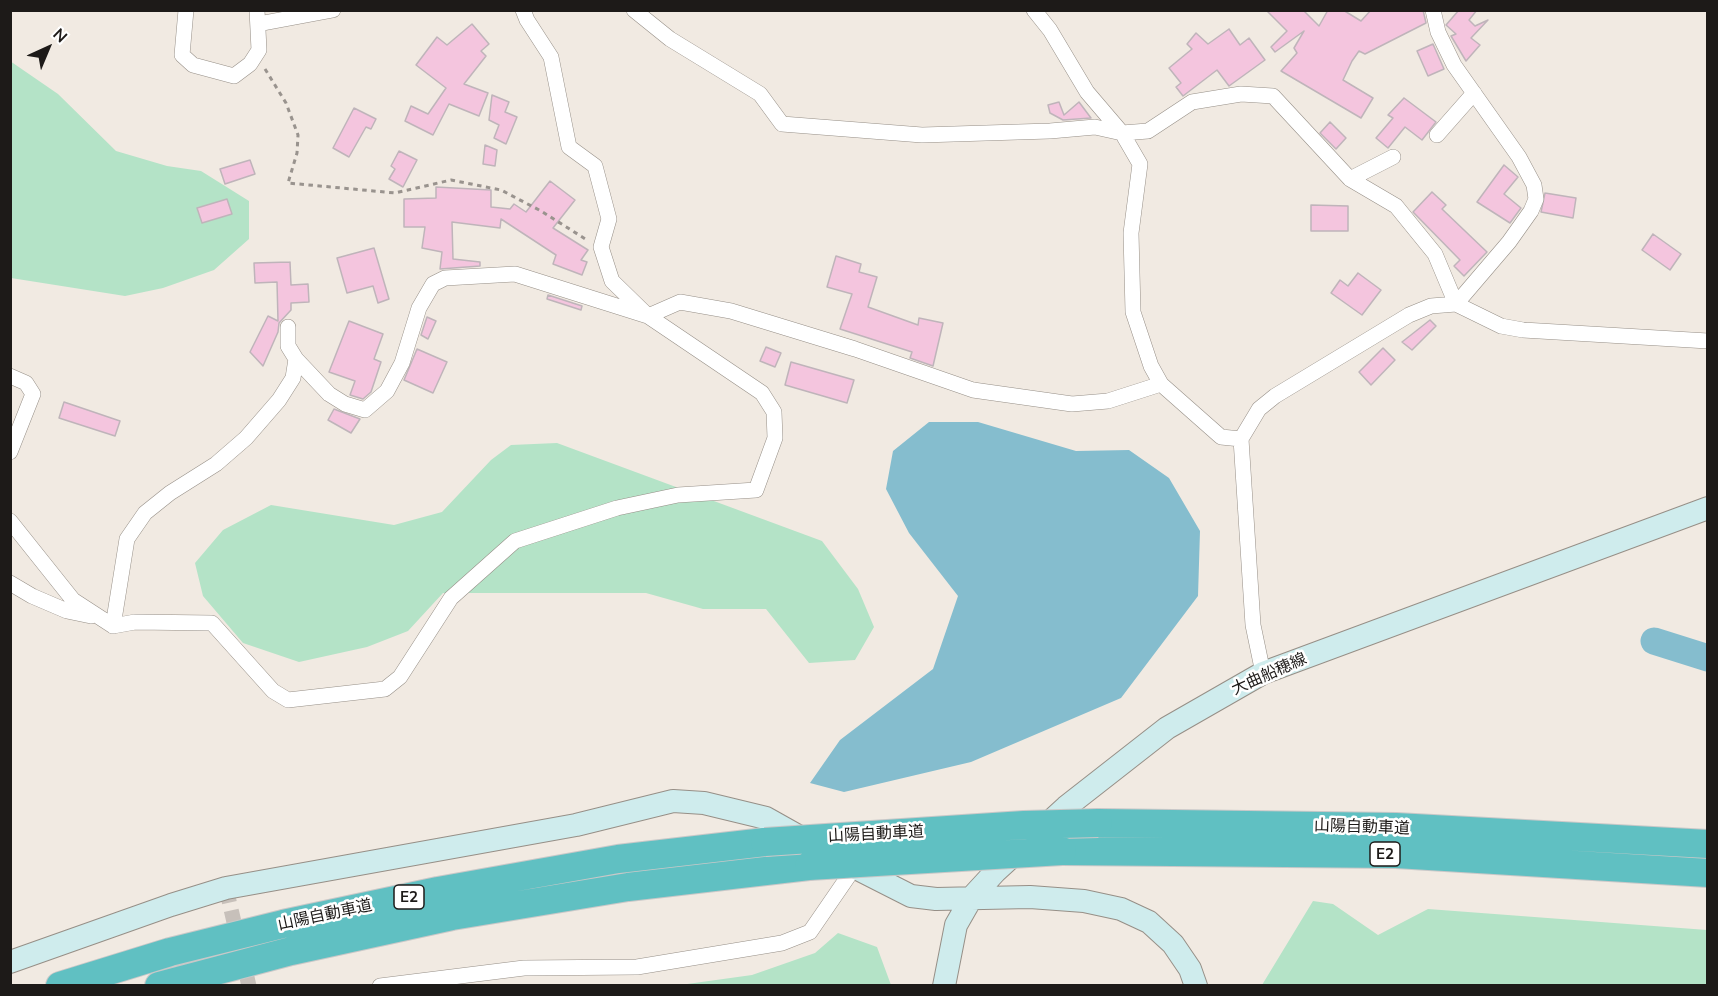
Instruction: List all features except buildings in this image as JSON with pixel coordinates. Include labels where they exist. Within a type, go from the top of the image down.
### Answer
[{"type":"highway","name":"山陽自動車道","points":[[60,986],[170,952],[438,891],[618,859],[833,836],[1098,822],[1396,827],[1707,844]]},
{"type":"highway","name":"山陽自動車道","points":[[159,986],[291,951],[452,916],[628,886],[809,866],[1062,851],[1396,854],[1707,873]]},
{"type":"street","points":[[186,10],[182,55],[193,66],[234,76],[250,64],[259,50],[258,17],[333,10]]},
{"type":"street","points":[[10,583],[32,596],[67,611],[106,622],[212,624],[273,691],[288,700],[385,689],[400,677],[451,598],[515,541],[617,508],[678,495],[756,490],[775,438],[774,412],[762,393],[648,316],[612,281],[601,247],[609,219],[595,166],[569,147],[551,57],[526,20],[523,10]]},
{"type":"street","points":[[634,10],[670,39],[760,94],[782,124],[922,135],[1050,131],[1095,127],[1122,133],[1148,131],[1192,102],[1241,94],[1273,96],[1350,179],[1396,206],[1435,254],[1456,304]]},
{"type":"street","points":[[1034,10],[1050,30],[1088,93],[1122,133],[1140,164],[1131,233],[1133,312],[1151,366],[1161,384],[1221,437],[1241,439]]},
{"type":"street","points":[[1433,10],[1438,32],[1454,65],[1519,157],[1534,185],[1536,199],[1531,211],[1509,242],[1456,304]]},
{"type":"street","points":[[1437,135],[1474,93]]},
{"type":"street","points":[[1350,179],[1393,157]]},
{"type":"street","points":[[288,327],[288,346],[296,359],[329,394],[345,404],[366,410],[387,391],[402,363],[420,308],[433,284],[445,278],[515,274],[648,316],[680,302],[730,311],[855,349],[973,390],[1072,404],[1108,401],[1161,384]]},
{"type":"street","points":[[1263,673],[1254,624],[1241,439],[1254,416],[1275,396],[1409,315],[1431,306],[1456,304],[1501,326],[1523,330],[1707,341]]},
{"type":"street","points":[[106,622],[127,539],[145,513],[170,493],[216,464],[246,438],[279,400],[293,378],[296,359]]},
{"type":"street","points":[[10,376],[26,383],[33,394],[10,452]]},
{"type":"street","name":"大曲船穂線","points":[[945,984],[956,925],[972,897],[995,872],[1066,807],[1167,728],[1263,673],[1707,508]]},
{"type":"street","points":[[10,521],[73,600],[106,622]]},
{"type":"street","points":[[10,962],[226,888],[576,825],[674,801],[704,803],[766,818],[854,868],[910,896],[1084,901],[1121,909],[1149,922],[1173,944],[1190,969],[1196,986]]},
{"type":"street","points":[[380,986],[524,968],[637,967],[782,943],[810,932],[854,868]]},
{"type":"path","points":[[259,50],[266,74],[286,103],[298,135],[297,153],[288,183],[395,193],[451,180],[501,190],[601,247]]},
{"type":"green space","points":[[10,61],[58,94],[116,151],[167,166],[201,171],[249,201],[249,239],[214,270],[163,288],[125,296],[11,278]]},
{"type":"green space","points":[[557,443],[822,541],[858,589],[874,627],[855,660],[809,663],[766,609],[703,609],[646,593],[443,593],[408,631],[367,647],[299,662],[243,643],[203,596],[195,563],[223,530],[271,505],[394,525],[442,512],[491,460],[511,445]]},
{"type":"green space","points":[[1313,901],[1333,904],[1378,935],[1428,909],[1707,930],[1707,985],[1262,985]]},
{"type":"green space","points":[[838,933],[877,947],[891,985],[680,985],[752,975],[815,953]]},
{"type":"water","points":[[929,422],[978,422],[1076,451],[1129,450],[1169,478],[1200,531],[1198,596],[1121,698],[971,762],[844,792],[810,783],[840,740],[933,669],[958,596],[909,533],[886,489],[893,451]]},
{"type":"waterway","points":[[1654,641],[1708,658]]},
{"type":"tunnel","points":[[226,888],[249,986]]}]
